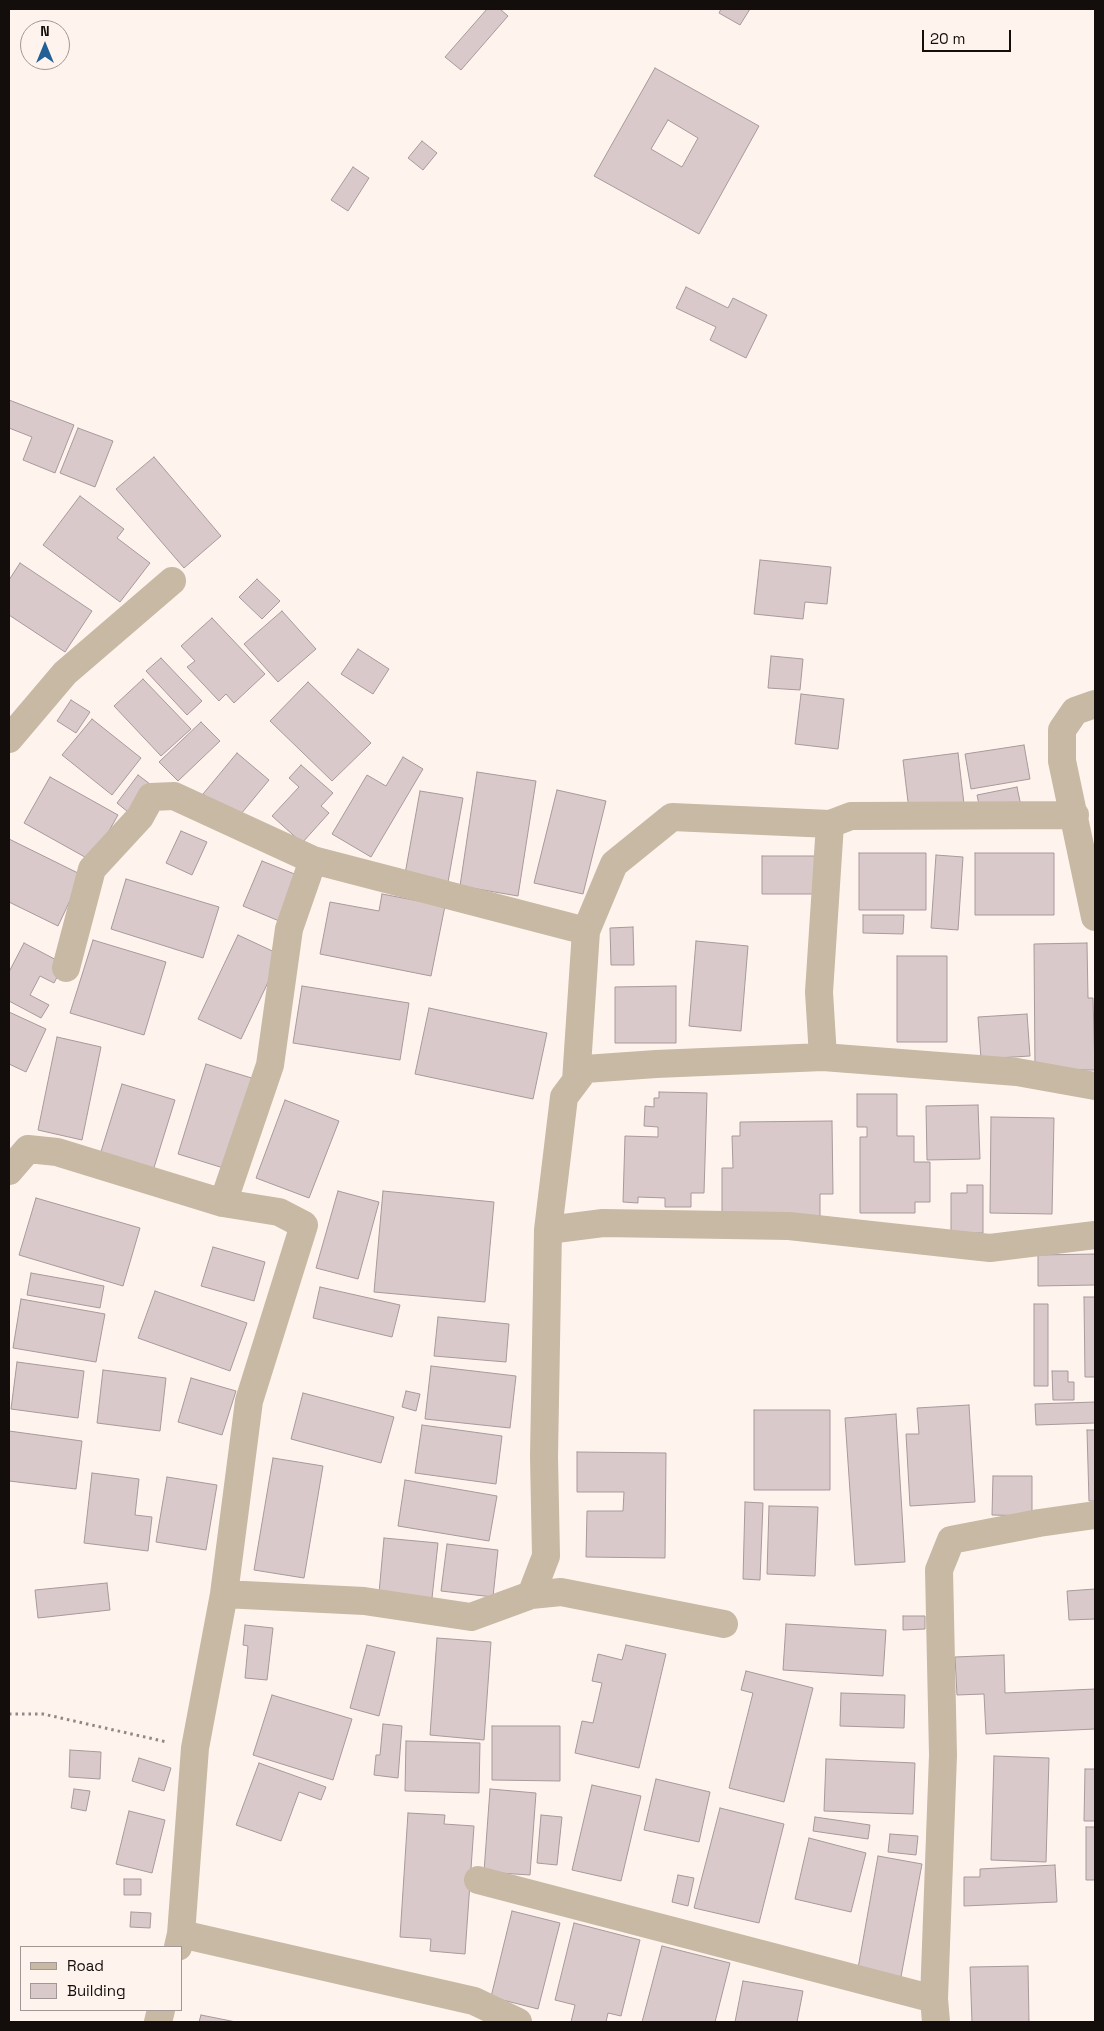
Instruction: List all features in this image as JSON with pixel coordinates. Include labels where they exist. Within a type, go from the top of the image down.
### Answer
[{"type":"street","points":[[9,738],[65,673],[172,581]]},
{"type":"street","points":[[1095,704],[1075,711],[1062,730],[1062,761],[1075,815],[1095,917]]},
{"type":"street","points":[[66,968],[92,869],[140,817],[151,798],[174,796],[313,860],[586,931]]},
{"type":"street","points":[[576,1081],[586,931],[614,864],[672,817],[830,824],[851,816],[1075,815]]},
{"type":"street","points":[[822,1057],[819,992],[830,824]]},
{"type":"street","points":[[223,1203],[270,1065],[289,929],[313,860]]},
{"type":"street","points":[[531,1595],[546,1556],[544,1457],[548,1230],[564,1097],[585,1069],[822,1057],[1017,1072],[1095,1086]]},
{"type":"street","points":[[9,1171],[28,1149],[56,1152],[223,1203],[279,1212],[304,1225],[249,1400],[224,1594],[195,1748],[180,1941],[474,2001],[518,2022]]},
{"type":"street","points":[[548,1230],[603,1223],[789,1226],[990,1248],[1095,1235]]},
{"type":"street","points":[[478,1880],[935,2011],[943,1755],[939,1570],[951,1540],[1039,1523],[1095,1515]]},
{"type":"street","points":[[224,1594],[364,1601],[471,1617],[531,1595],[560,1592],[724,1624]]},
{"type":"path","points":[[9,1714],[43,1714],[195,1748]]},
{"type":"building","points":[[487,9],[500,9],[508,16],[461,70],[445,57]]},
{"type":"building","points":[[721,9],[750,9],[740,25],[719,13]]},
{"type":"building","points":[[655,68],[759,126],[699,234],[594,176]],"holes":[[[668,120],[698,138],[682,167],[651,149]]]},
{"type":"building","points":[[422,141],[437,153],[423,170],[408,158]]},
{"type":"building","points":[[353,167],[369,178],[348,211],[331,200]]},
{"type":"building","points":[[686,287],[728,308],[733,298],[767,315],[746,358],[710,340],[716,327],[676,308]]},
{"type":"building","points":[[9,400],[74,425],[55,473],[23,460],[32,437],[9,428]]},
{"type":"building","points":[[78,428],[113,441],[95,487],[60,473]]},
{"type":"building","points":[[154,457],[221,536],[184,568],[116,489]]},
{"type":"building","points":[[80,496],[124,529],[117,538],[150,563],[120,602],[43,545]]},
{"type":"building","points":[[760,560],[831,567],[827,604],[805,602],[803,619],[754,614]]},
{"type":"building","points":[[20,563],[92,611],[65,652],[9,615],[9,580]]},
{"type":"building","points":[[257,579],[280,601],[262,619],[239,597]]},
{"type":"building","points":[[282,611],[316,649],[278,682],[244,644]]},
{"type":"building","points":[[212,618],[265,674],[234,703],[226,694],[219,701],[187,667],[195,661],[181,646]]},
{"type":"building","points":[[358,649],[389,669],[373,694],[341,674]]},
{"type":"building","points":[[771,656],[803,659],[800,690],[768,688]]},
{"type":"building","points":[[161,658],[202,701],[187,715],[146,671]]},
{"type":"building","points":[[143,679],[191,729],[161,756],[114,706]]},
{"type":"building","points":[[308,682],[371,743],[332,781],[270,721]]},
{"type":"building","points":[[801,694],[844,699],[838,749],[795,744]]},
{"type":"building","points":[[71,700],[90,712],[76,733],[57,721]]},
{"type":"building","points":[[92,719],[141,758],[112,795],[62,755]]},
{"type":"building","points":[[201,722],[220,741],[178,781],[159,762]]},
{"type":"building","points":[[1024,745],[1030,779],[971,789],[965,754]]},
{"type":"building","points":[[237,753],[269,780],[236,820],[203,794]]},
{"type":"building","points":[[958,753],[964,804],[909,810],[903,760]]},
{"type":"building","points":[[403,757],[423,769],[371,857],[332,834],[367,775],[386,786]]},
{"type":"building","points":[[301,765],[333,793],[321,806],[329,813],[302,843],[272,816],[299,787],[289,778]]},
{"type":"building","points":[[477,772],[536,781],[518,896],[460,886]]},
{"type":"building","points":[[138,775],[150,784],[128,812],[117,803]]},
{"type":"building","points":[[50,777],[118,815],[92,861],[24,823]]},
{"type":"building","points":[[1017,787],[1021,806],[981,814],[977,795]]},
{"type":"building","points":[[557,790],[606,801],[583,894],[534,883]]},
{"type":"building","points":[[420,791],[463,798],[448,882],[405,874]]},
{"type":"building","points":[[181,831],[207,842],[192,875],[166,863]]},
{"type":"building","points":[[9,839],[82,875],[58,926],[9,902]]},
{"type":"building","points":[[859,853],[926,853],[926,910],[859,910]]},
{"type":"building","points":[[975,853],[1054,853],[1054,915],[975,915]]},
{"type":"building","points":[[936,855],[963,857],[958,930],[931,928]]},
{"type":"building","points":[[762,856],[817,856],[817,894],[762,894]]},
{"type":"building","points":[[262,861],[302,877],[284,923],[243,906]]},
{"type":"building","points":[[126,879],[219,907],[203,958],[111,929]]},
{"type":"building","points":[[382,894],[445,906],[431,976],[320,954],[330,902],[379,911]]},
{"type":"building","points":[[863,915],[904,915],[903,934],[863,933]]},
{"type":"building","points":[[633,927],[634,965],[611,965],[610,928]]},
{"type":"building","points":[[238,935],[281,955],[241,1039],[198,1019]]},
{"type":"building","points":[[93,940],[166,962],[144,1035],[70,1013]]},
{"type":"building","points":[[696,941],[748,946],[741,1031],[689,1026]]},
{"type":"building","points":[[24,943],[64,964],[54,983],[40,976],[30,995],[49,1005],[41,1018],[9,1001],[9,972]]},
{"type":"building","points":[[1087,943],[1088,998],[1093,998],[1095,1070],[1035,1070],[1034,944]]},
{"type":"building","points":[[897,956],[947,956],[947,1042],[897,1042]]},
{"type":"building","points":[[302,986],[409,1003],[400,1060],[293,1043]]},
{"type":"building","points":[[676,986],[676,1043],[615,1043],[615,987]]},
{"type":"building","points":[[429,1008],[547,1033],[533,1099],[415,1074]]},
{"type":"building","points":[[9,1012],[46,1029],[26,1072],[9,1064]]},
{"type":"building","points":[[1027,1014],[1030,1056],[981,1059],[978,1017]]},
{"type":"building","points":[[57,1037],[101,1047],[82,1140],[38,1130]]},
{"type":"building","points":[[206,1064],[258,1080],[230,1170],[178,1154]]},
{"type":"building","points":[[122,1084],[175,1100],[152,1174],[99,1158]]},
{"type":"building","points":[[659,1092],[707,1093],[704,1193],[691,1193],[691,1207],[665,1207],[665,1198],[638,1197],[638,1203],[623,1202],[625,1136],[658,1137],[658,1127],[644,1126],[645,1106],[654,1107],[654,1098],[659,1098]]},
{"type":"building","points":[[857,1094],[897,1094],[897,1136],[914,1136],[914,1162],[930,1162],[930,1202],[915,1202],[915,1213],[860,1213],[860,1137],[867,1137],[867,1127],[857,1127]]},
{"type":"building","points":[[285,1100],[339,1121],[309,1198],[256,1178]]},
{"type":"building","points":[[978,1105],[980,1159],[927,1160],[926,1106]]},
{"type":"building","points":[[991,1117],[1054,1118],[1052,1214],[990,1213]]},
{"type":"building","points":[[832,1121],[833,1194],[820,1194],[820,1216],[722,1217],[722,1168],[733,1168],[732,1136],[740,1136],[740,1122]]},
{"type":"building","points":[[967,1185],[983,1185],[983,1233],[951,1233],[951,1193],[967,1193]]},
{"type":"building","points":[[338,1191],[379,1202],[358,1279],[316,1268]]},
{"type":"building","points":[[383,1191],[494,1202],[485,1302],[374,1292]]},
{"type":"building","points":[[36,1198],[140,1228],[123,1286],[19,1255]]},
{"type":"building","points":[[213,1247],[265,1262],[254,1301],[201,1286]]},
{"type":"building","points":[[1095,1254],[1095,1285],[1038,1286],[1038,1255]]},
{"type":"building","points":[[31,1273],[104,1286],[100,1308],[27,1295]]},
{"type":"building","points":[[320,1287],[400,1305],[392,1337],[313,1318]]},
{"type":"building","points":[[155,1291],[247,1323],[230,1371],[138,1338]]},
{"type":"building","points":[[1084,1297],[1095,1297],[1095,1377],[1085,1377]]},
{"type":"building","points":[[21,1299],[105,1314],[96,1362],[13,1348]]},
{"type":"building","points":[[1034,1304],[1048,1304],[1048,1386],[1034,1386]]},
{"type":"building","points":[[438,1317],[509,1324],[506,1362],[434,1356]]},
{"type":"building","points":[[17,1362],[84,1371],[78,1418],[11,1409]]},
{"type":"building","points":[[431,1366],[516,1376],[510,1428],[425,1419]]},
{"type":"building","points":[[103,1370],[166,1378],[160,1431],[97,1423]]},
{"type":"building","points":[[1052,1371],[1068,1371],[1068,1382],[1074,1382],[1074,1400],[1053,1400]]},
{"type":"building","points":[[191,1378],[236,1391],[222,1435],[178,1422]]},
{"type":"building","points":[[406,1391],[420,1394],[416,1411],[402,1407]]},
{"type":"building","points":[[303,1393],[394,1417],[381,1463],[291,1439]]},
{"type":"building","points":[[1095,1402],[1095,1423],[1036,1425],[1035,1404]]},
{"type":"building","points":[[969,1405],[975,1502],[910,1506],[906,1434],[919,1434],[917,1408]]},
{"type":"building","points":[[754,1410],[830,1410],[830,1490],[754,1490]]},
{"type":"building","points":[[896,1414],[905,1562],[855,1565],[845,1418]]},
{"type":"building","points":[[422,1425],[502,1436],[496,1484],[415,1473]]},
{"type":"building","points":[[1087,1430],[1095,1430],[1095,1501],[1089,1501]]},
{"type":"building","points":[[9,1431],[82,1441],[76,1489],[9,1481]]},
{"type":"building","points":[[577,1452],[666,1453],[665,1558],[586,1557],[587,1511],[623,1511],[624,1492],[577,1492]]},
{"type":"building","points":[[273,1458],[323,1466],[304,1578],[254,1570]]},
{"type":"building","points":[[92,1473],[139,1479],[135,1515],[152,1517],[148,1551],[84,1543]]},
{"type":"building","points":[[993,1476],[1032,1476],[1032,1516],[992,1515]]},
{"type":"building","points":[[167,1477],[217,1485],[206,1550],[156,1542]]},
{"type":"building","points":[[405,1480],[497,1496],[489,1541],[398,1526]]},
{"type":"building","points":[[745,1502],[763,1503],[760,1580],[743,1579]]},
{"type":"building","points":[[769,1506],[818,1507],[815,1576],[767,1574]]},
{"type":"building","points":[[384,1538],[438,1543],[432,1598],[379,1593]]},
{"type":"building","points":[[447,1544],[498,1550],[493,1597],[441,1591]]},
{"type":"building","points":[[107,1583],[110,1610],[38,1618],[35,1590]]},
{"type":"building","points":[[1095,1589],[1095,1619],[1069,1620],[1067,1591]]},
{"type":"building","points":[[903,1616],[925,1616],[925,1629],[903,1630]]},
{"type":"building","points":[[786,1624],[886,1630],[883,1676],[783,1670]]},
{"type":"building","points":[[245,1625],[273,1628],[267,1680],[245,1678],[248,1646],[243,1645]]},
{"type":"building","points":[[437,1638],[491,1642],[484,1740],[430,1735]]},
{"type":"building","points":[[367,1645],[395,1652],[379,1716],[350,1708]]},
{"type":"building","points":[[626,1645],[666,1654],[639,1768],[575,1753],[582,1721],[593,1723],[602,1683],[592,1681],[598,1654],[622,1660]]},
{"type":"building","points":[[1004,1655],[1005,1693],[1095,1689],[1095,1729],[986,1734],[984,1694],[957,1695],[955,1657]]},
{"type":"building","points":[[746,1671],[813,1688],[784,1802],[729,1788],[753,1693],[741,1690]]},
{"type":"building","points":[[841,1693],[905,1695],[904,1728],[840,1726]]},
{"type":"building","points":[[272,1695],[352,1719],[333,1780],[253,1755]]},
{"type":"building","points":[[383,1724],[402,1726],[398,1778],[374,1775],[376,1755],[380,1755]]},
{"type":"building","points":[[492,1726],[560,1726],[560,1781],[492,1780]]},
{"type":"building","points":[[406,1741],[480,1743],[479,1793],[405,1791]]},
{"type":"building","points":[[70,1750],[101,1752],[100,1779],[69,1777]]},
{"type":"building","points":[[994,1756],[1049,1758],[1046,1862],[991,1860]]},
{"type":"building","points":[[139,1758],[171,1768],[164,1791],[132,1781]]},
{"type":"building","points":[[826,1759],[915,1763],[913,1814],[824,1811]]},
{"type":"building","points":[[259,1763],[326,1787],[321,1800],[299,1792],[281,1841],[236,1825]]},
{"type":"building","points":[[1085,1769],[1095,1769],[1095,1821],[1084,1821]]},
{"type":"building","points":[[656,1779],[710,1792],[699,1842],[644,1830]]},
{"type":"building","points":[[592,1785],[641,1796],[621,1881],[572,1870]]},
{"type":"building","points":[[74,1789],[90,1791],[86,1811],[71,1808]]},
{"type":"building","points":[[490,1789],[536,1793],[530,1875],[484,1872]]},
{"type":"building","points":[[720,1808],[784,1824],[759,1923],[694,1908]]},
{"type":"building","points":[[129,1811],[165,1820],[152,1873],[116,1864]]},
{"type":"building","points":[[408,1813],[445,1815],[444,1824],[474,1826],[465,1954],[430,1951],[431,1939],[400,1937]]},
{"type":"building","points":[[541,1815],[562,1817],[557,1865],[537,1863]]},
{"type":"building","points":[[815,1817],[870,1825],[868,1839],[813,1831]]},
{"type":"building","points":[[1086,1827],[1095,1827],[1095,1880],[1086,1880]]},
{"type":"building","points":[[890,1834],[918,1836],[916,1855],[888,1852]]},
{"type":"building","points":[[809,1838],[866,1853],[851,1912],[795,1899]]},
{"type":"building","points":[[878,1856],[922,1864],[900,1982],[857,1974]]},
{"type":"building","points":[[1055,1865],[1057,1902],[964,1906],[964,1877],[980,1877],[980,1869]]},
{"type":"building","points":[[678,1875],[694,1878],[688,1906],[672,1902]]},
{"type":"building","points":[[124,1879],[141,1879],[141,1895],[124,1895]]},
{"type":"building","points":[[512,1911],[560,1923],[538,2009],[491,1997]]},
{"type":"building","points":[[131,1912],[151,1913],[150,1928],[130,1927]]},
{"type":"building","points":[[574,1923],[640,1940],[621,2016],[608,2013],[606,2022],[571,2022],[575,2005],[555,2000]]},
{"type":"building","points":[[662,1946],[730,1963],[715,2022],[642,2022]]},
{"type":"building","points":[[1028,1966],[1029,2022],[972,2022],[970,1967]]},
{"type":"building","points":[[743,1981],[803,1991],[797,2022],[735,2022]]},
{"type":"building","points":[[201,2015],[236,2022],[199,2022]]}]
